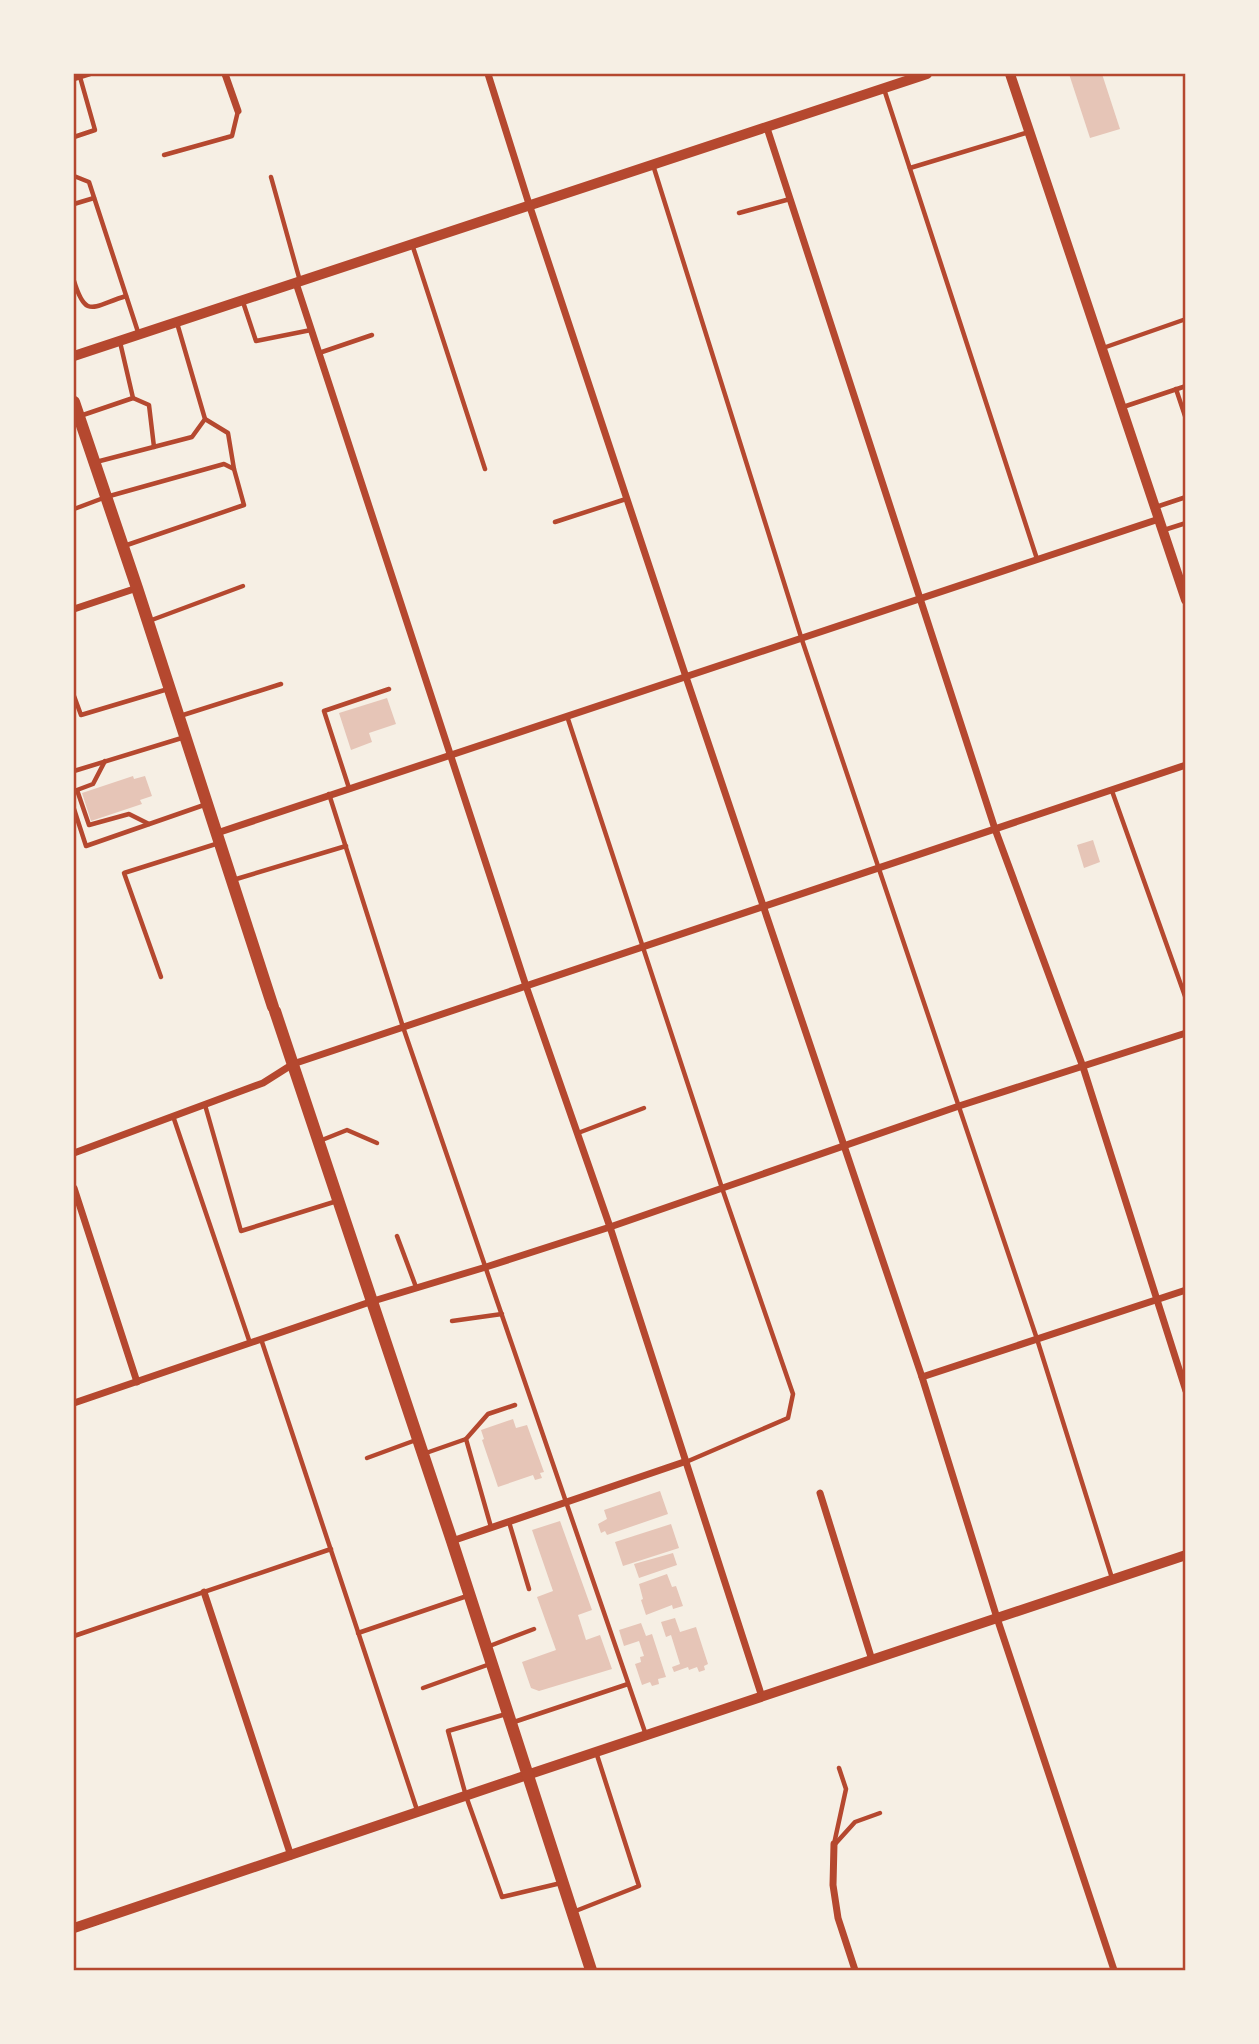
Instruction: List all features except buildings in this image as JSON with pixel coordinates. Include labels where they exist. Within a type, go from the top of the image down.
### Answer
[{"type":"main road","points":[[74,356],[927,74]]},
{"type":"main road","points":[[74,401],[592,1970]]},
{"type":"main road","points":[[74,1928],[527,1776]]},
{"type":"street","points":[[225,74],[238,111]]},
{"type":"street","points":[[488,74],[686,677],[922,1377],[997,1618],[1114,1970]]},
{"type":"street","points":[[1010,74],[1185,600]]},
{"type":"street","points":[[767,128],[995,829],[1083,1067],[1185,1391]]},
{"type":"street","points":[[298,282],[311,330],[526,986],[610,1227],[761,1697]]},
{"type":"street","points":[[218,838],[329,794],[802,640],[1159,519]]},
{"type":"street","points":[[74,609],[137,588]]},
{"type":"street","points":[[74,1153],[263,1083],[293,1064],[1185,765]]},
{"type":"street","points":[[74,1404],[370,1302],[610,1227],[959,1106],[1185,1032]]},
{"type":"street","points":[[74,1188],[137,1382]]},
{"type":"street","points":[[922,1377],[1185,1290]]},
{"type":"street","points":[[452,1541],[684,1462]]},
{"type":"street","points":[[820,1493],[872,1660]]},
{"type":"street","points":[[527,1776],[1185,1555]]},
{"type":"street","points":[[204,1592],[291,1856]]},
{"type":"street","points":[[834,1844],[833,1885],[838,1918],[855,1970]]},
{"type":"lane","points":[[74,79],[90,74]]},
{"type":"lane","points":[[74,137],[96,130],[80,77]]},
{"type":"lane","points":[[883,88],[1038,559]]},
{"type":"lane","points":[[164,155],[232,136],[238,111]]},
{"type":"lane","points":[[910,168],[1030,132]]},
{"type":"lane","points":[[653,164],[802,640],[1037,1339],[1113,1579]]},
{"type":"lane","points":[[74,176],[89,182],[139,335]]},
{"type":"lane","points":[[271,177],[298,282]]},
{"type":"lane","points":[[74,204],[94,198]]},
{"type":"lane","points":[[739,213],[791,199]]},
{"type":"lane","points":[[411,243],[485,469]]},
{"type":"lane","points":[[74,281],[80,302],[85,306],[92,307],[126,296]]},
{"type":"lane","points":[[243,301],[256,341],[311,330]]},
{"type":"lane","points":[[1102,348],[1185,319]]},
{"type":"lane","points":[[123,547],[244,505],[234,470],[228,433],[205,419],[177,322]]},
{"type":"lane","points":[[319,353],[372,335]]},
{"type":"lane","points":[[120,341],[133,398]]},
{"type":"lane","points":[[1122,408],[1185,386]]},
{"type":"lane","points":[[1176,389],[1185,419]]},
{"type":"lane","points":[[79,417],[133,398],[149,405],[153,447]]},
{"type":"lane","points":[[94,462],[192,438],[205,419]]},
{"type":"lane","points":[[74,509],[106,497],[224,464],[234,470]]},
{"type":"lane","points":[[1155,508],[1185,497]]},
{"type":"lane","points":[[555,522],[627,498]]},
{"type":"lane","points":[[1163,530],[1185,523]]},
{"type":"lane","points":[[148,621],[243,586]]},
{"type":"lane","points":[[179,716],[281,684]]},
{"type":"lane","points":[[74,696],[81,715],[170,688]]},
{"type":"lane","points":[[349,788],[324,711],[389,689]]},
{"type":"lane","points":[[567,716],[722,1188],[793,1394],[788,1418],[684,1462]]},
{"type":"lane","points":[[74,771],[186,737]]},
{"type":"lane","points":[[105,761],[93,784],[77,790],[89,825],[129,814],[149,824]]},
{"type":"lane","points":[[1112,790],[1185,999]]},
{"type":"lane","points":[[329,794],[403,1027],[646,1735]]},
{"type":"lane","points":[[74,809],[86,846],[207,804]]},
{"type":"lane","points":[[161,977],[124,873],[218,838]]},
{"type":"lane","points":[[232,881],[346,846]]},
{"type":"lane","points":[[205,1104],[240,1231],[337,1200]]},
{"type":"lane","points":[[578,1133],[643,1108]]},
{"type":"lane","points":[[173,1115],[250,1343]]},
{"type":"lane","points":[[318,1142],[347,1130],[377,1143]]},
{"type":"lane","points":[[397,1236],[416,1288]]},
{"type":"lane","points":[[452,1321],[502,1314]]},
{"type":"lane","points":[[261,1339],[418,1812]]},
{"type":"lane","points":[[422,1454],[466,1439],[488,1414],[515,1405]]},
{"type":"lane","points":[[466,1439],[491,1527]]},
{"type":"lane","points":[[367,1458],[417,1440]]},
{"type":"lane","points":[[509,1521],[529,1590]]},
{"type":"lane","points":[[74,1636],[331,1549]]},
{"type":"lane","points":[[358,1633],[469,1595]]},
{"type":"lane","points":[[486,1648],[534,1629]]},
{"type":"lane","points":[[423,1688],[491,1664]]},
{"type":"lane","points":[[562,1882],[502,1897],[466,1796],[448,1731],[509,1719],[628,1684]]},
{"type":"lane","points":[[572,1912],[639,1886],[596,1752]]},
{"type":"lane","points":[[834,1844],[846,1789],[839,1768]]},
{"type":"lane","points":[[834,1844],[855,1822],[880,1813]]}]
